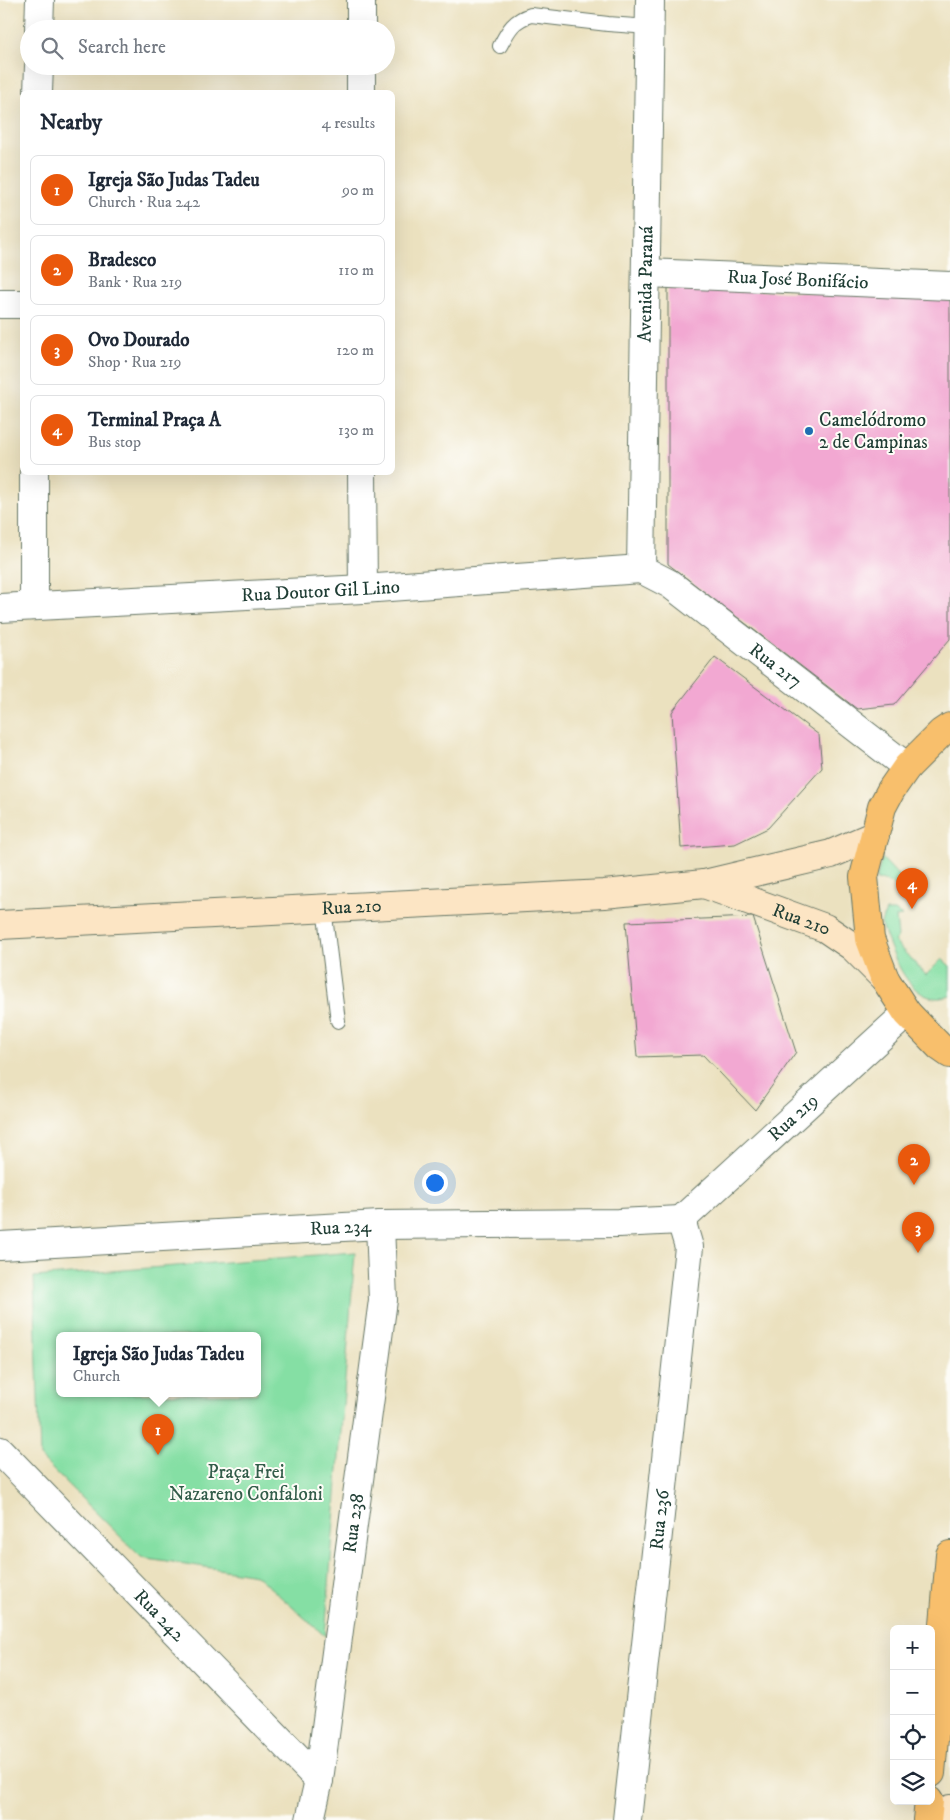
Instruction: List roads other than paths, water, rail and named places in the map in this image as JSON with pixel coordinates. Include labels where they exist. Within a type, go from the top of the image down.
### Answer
[{"type":"main road","points":[[950,727],[937,736],[907,767],[891,790],[882,807],[864,877],[870,939],[885,978],[906,1013],[940,1047],[950,1054]]},
{"type":"main road","points":[[932,1760],[950,1555]]},
{"type":"main road","points":[[927,1820],[929,1805]]},
{"type":"street","points":[[39,20],[40,0]]},
{"type":"street","points":[[361,0],[361,20]]},
{"type":"street","name":"Avenida Paraná","points":[[642,569],[649,13]]},
{"type":"street","points":[[38,90],[39,75]]},
{"type":"street","points":[[361,75],[361,90]]},
{"type":"street","name":"Rua José Bonifácio","points":[[647,273],[950,286]]},
{"type":"street","points":[[0,304],[20,304]]},
{"type":"street","points":[[34,475],[34,606]]},
{"type":"street","points":[[362,475],[363,589]]},
{"type":"street","name":"Rua Doutor Gil Lino","points":[[0,608],[363,589],[642,569]]},
{"type":"street","name":"Rua 217","points":[[642,569],[670,584],[907,767]]},
{"type":"street","name":"Rua 210","points":[[0,925],[604,894],[704,884],[831,854],[875,835]]},
{"type":"street","name":"Rua 210","points":[[704,884],[825,928],[853,947],[885,978]]},
{"type":"street","name":"Rua 219","points":[[681,1220],[906,1013]]},
{"type":"street","name":"Rua 234","points":[[0,1246],[380,1225],[625,1223],[681,1220]]},
{"type":"street","name":"Rua 236","points":[[627,1820],[689,1247],[681,1220]]},
{"type":"street","name":"Rua 238","points":[[310,1820],[319,1780],[383,1300],[380,1225]]},
{"type":"street","name":"Rua 242","points":[[0,1451],[229,1685],[319,1780]]},
{"type":"street","points":[[940,1820],[950,1809]]},
{"type":"lane","points":[[500,46],[509,28],[521,18],[531,15],[608,24],[649,13]]},
{"type":"lane","points":[[324,908],[338,1021]]},
{"type":"place","name":"Camelódromo 2 de Campinas","points":[[809,431]]},
{"type":"place","name":"Terminal Praça A","points":[[912,909]]},
{"type":"place","name":"Bradesco","points":[[914,1185]]},
{"type":"place","name":"Ovo Dourado","points":[[918,1253]]},
{"type":"place","name":"Igreja São Judas Tadeu","points":[[158,1455]]},
{"type":"park label","name":"Praça Frei Nazareno Confaloni","points":[[246,1483]]}]
